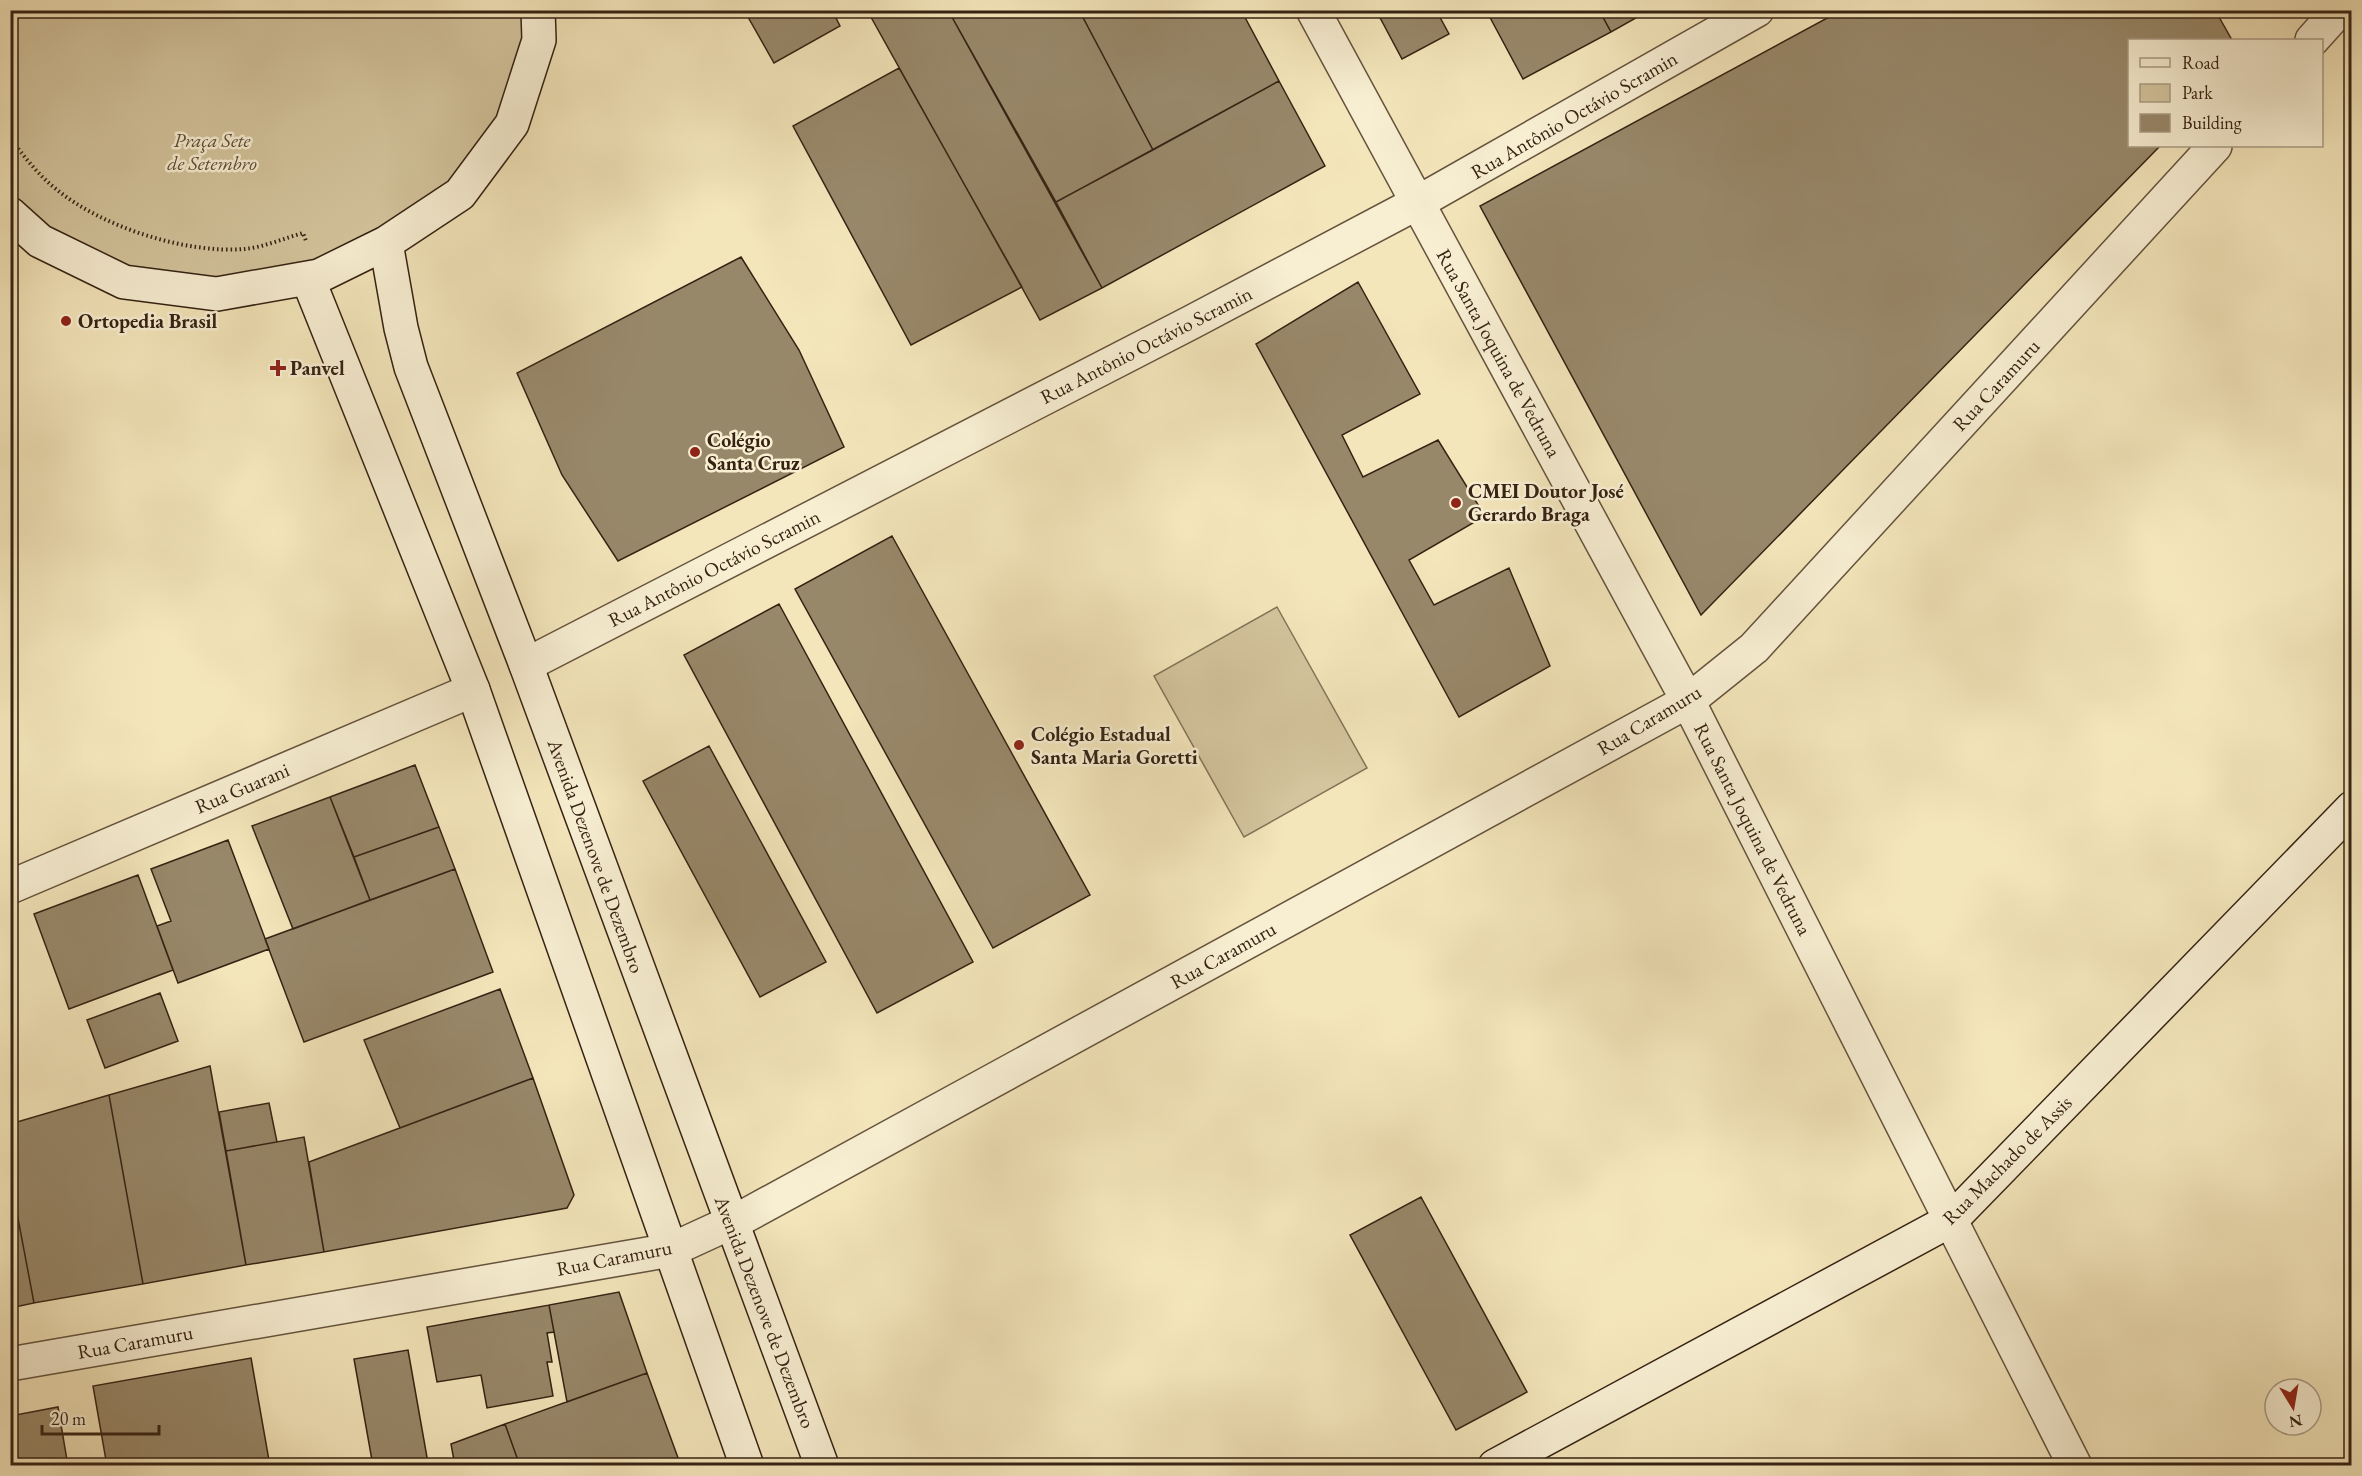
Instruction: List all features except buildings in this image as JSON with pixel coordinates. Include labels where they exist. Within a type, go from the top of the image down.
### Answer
[{"type":"street","points":[[10,214],[40,242],[124,282],[217,294],[319,276],[386,243],[460,194],[512,123],[539,39],[538,10]]},
{"type":"street","name":"Rua Santa Joquina de Vedruna","points":[[1313,10],[1688,701],[2075,1466]]},
{"type":"street","name":"Rua Antônio Octávio Scramin","points":[[526,664],[1191,323],[1417,203],[1757,10]]},
{"type":"street","points":[[2313,39],[2339,10]]},
{"type":"street","name":"Rua Caramuru","points":[[10,1364],[671,1250],[731,1223],[1688,701],[1754,648],[2215,147]]},
{"type":"street","name":"Avenida Dezenove de Dezembro","points":[[386,243],[401,328],[411,368],[526,664],[822,1466]]},
{"type":"street","points":[[308,279],[473,690],[747,1466]]},
{"type":"street","name":"Rua Guarani","points":[[10,887],[473,690]]},
{"type":"street","name":"Rua Machado de Assis","points":[[1495,1466],[1952,1220],[2351,810]]},
{"type":"path","points":[[10,138],[24,157],[56,189],[98,216],[153,237],[198,248],[246,249],[303,233]]},
{"type":"green space","name":"Praça Sete de Setembro","points":[[10,11],[538,11],[539,40],[460,194],[319,276],[124,282],[11,214]]},
{"type":"green space","points":[[1277,607],[1367,768],[1244,837],[1154,676]]},
{"type":"place","name":"Ortopedia Brasil","points":[[66,321]]},
{"type":"place","name":"Panvel","points":[[278,368]]},
{"type":"place","name":"Colégio Santa Cruz","points":[[695,452]]},
{"type":"place","name":"CMEI Doutor José Gerardo Braga","points":[[1456,503]]},
{"type":"place","name":"Colégio Estadual Santa Maria Goretti","points":[[1019,745]]}]
